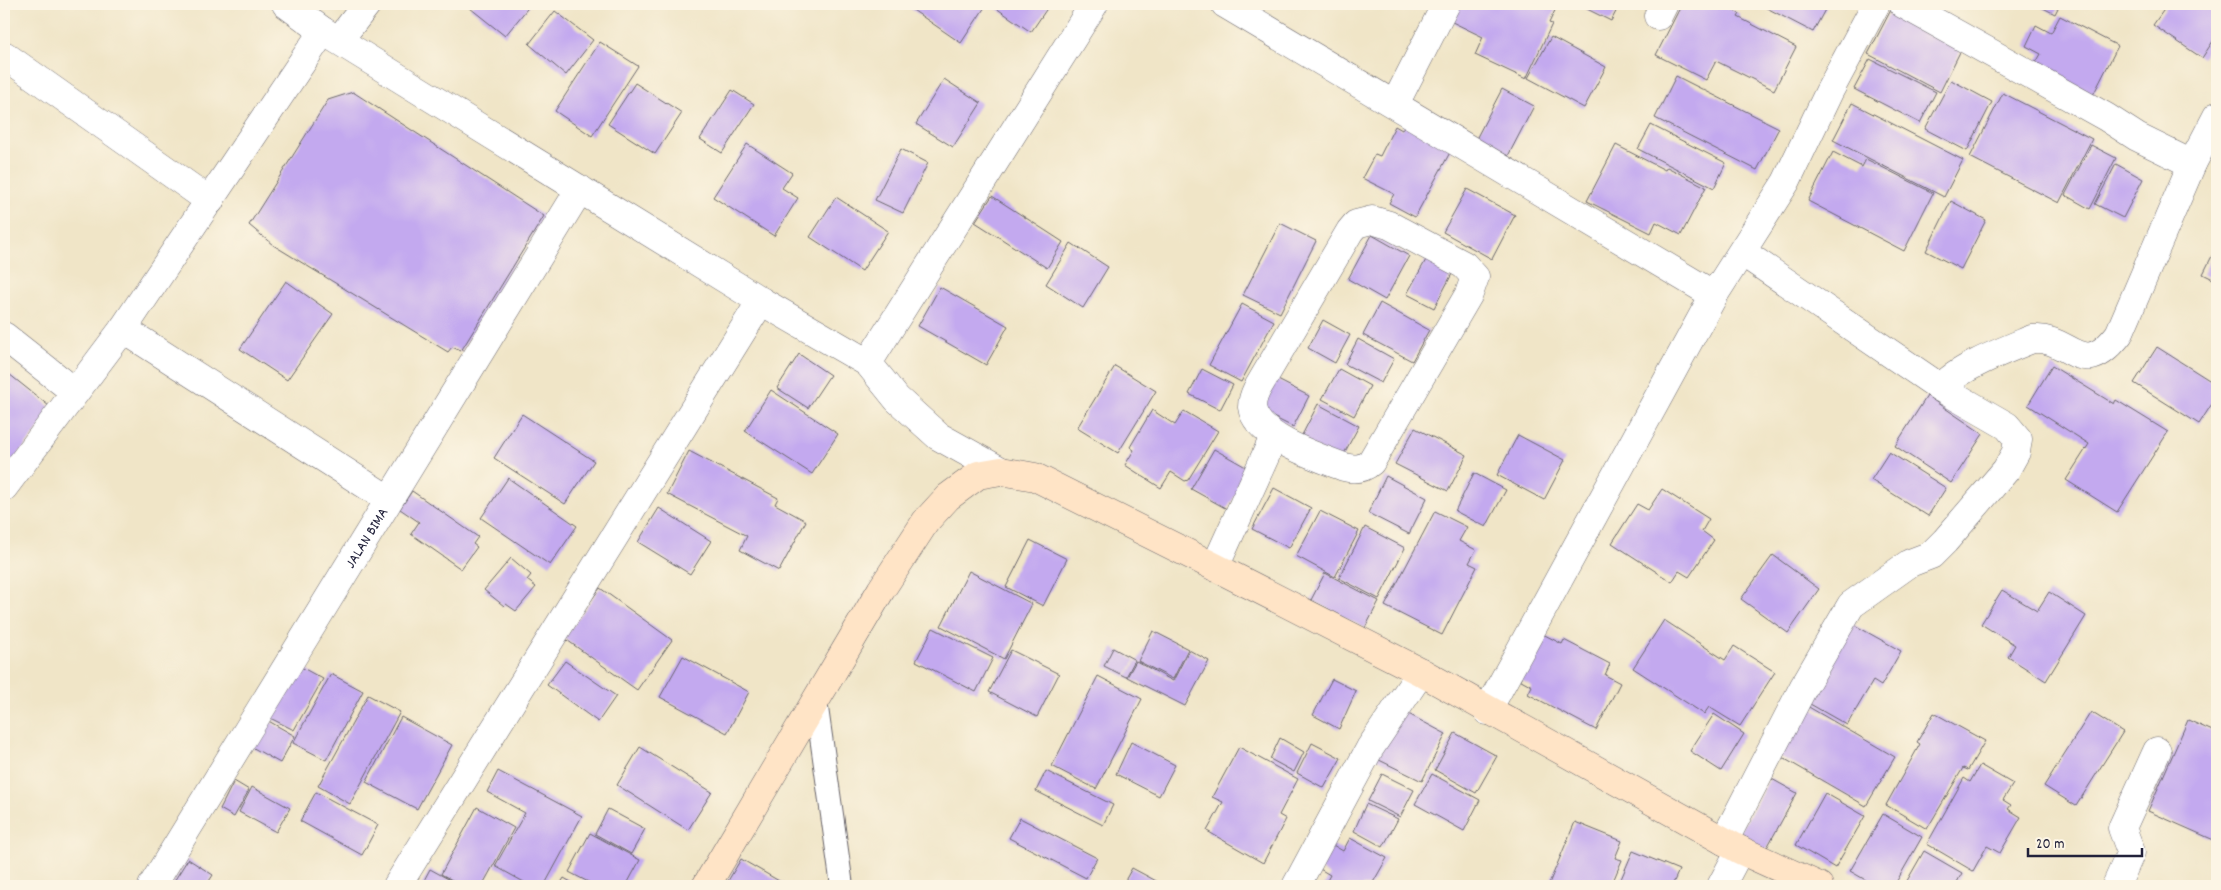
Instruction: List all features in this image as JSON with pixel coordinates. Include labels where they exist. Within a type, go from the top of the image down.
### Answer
[{"type":"main road","points":[[706,886],[880,590],[926,521],[948,497],[978,475],[1001,471],[1035,478],[1215,567],[1421,672],[1487,711],[1732,846],[1819,886]]},
{"type":"street","points":[[286,4],[331,36],[761,301],[868,363],[897,399],[938,436],[1001,471]]},
{"type":"street","points":[[4,487],[123,329],[210,201],[331,36],[367,4]]},
{"type":"street","points":[[868,363],[1094,4]]},
{"type":"street","points":[[1224,4],[1714,295]]},
{"type":"street","points":[[1395,104],[1446,4]]},
{"type":"street","points":[[1487,711],[1714,295],[1786,182],[1829,92],[1876,4]]},
{"type":"street","points":[[1903,4],[2106,117],[2137,137],[2192,164]]},
{"type":"street","points":[[4,55],[210,201]]},
{"type":"street","points":[[1942,388],[1947,380],[1961,372],[2032,339],[2043,338],[2078,355],[2089,356],[2105,350],[2119,334],[2192,164],[2217,116]]},
{"type":"street","name":"JALAN BIMA","points":[[152,886],[580,189]]},
{"type":"street","points":[[1372,220],[1380,221],[1469,268],[1475,277],[1469,294],[1371,462],[1359,468],[1344,467],[1274,437],[1252,410],[1252,400],[1356,224],[1372,220]]},
{"type":"street","points":[[1721,886],[1732,846],[1804,686],[1851,605],[1910,563],[1931,555],[2006,470],[2016,452],[2018,438],[2007,426],[1942,388],[1742,252]]},
{"type":"street","points":[[397,886],[761,301]]},
{"type":"street","points":[[123,329],[388,499]]},
{"type":"street","points":[[4,336],[75,392]]},
{"type":"street","points":[[1215,567],[1274,437]]},
{"type":"street","points":[[1296,886],[1370,748],[1421,672]]},
{"type":"street","points":[[2116,886],[2131,852],[2122,828],[2157,751]]},
{"type":"lane","points":[[816,701],[842,886]]},
{"type":"building","points":[[474,4],[531,4],[505,36],[470,8]]},
{"type":"building","points":[[904,4],[987,4],[961,43]]},
{"type":"building","points":[[995,4],[1050,4],[1031,32],[993,6]]},
{"type":"building","points":[[1453,4],[1510,4],[1515,6],[1516,4],[1558,4],[1549,23],[1552,24],[1526,79],[1475,55],[1483,37],[1446,19]]},
{"type":"building","points":[[1577,4],[1620,4],[1611,21]]},
{"type":"building","points":[[1682,4],[1697,4],[1704,8],[1706,4],[1719,4],[1740,14],[1738,17],[1796,47],[1774,90],[1716,61],[1706,80],[1656,55]]},
{"type":"building","points":[[1759,4],[1828,4],[1813,32]]},
{"type":"building","points":[[2035,4],[2060,4],[2055,14]]},
{"type":"building","points":[[2168,4],[2217,4],[2217,35],[2202,58],[2153,25]]},
{"type":"building","points":[[1891,10],[1962,48],[1940,92],[1868,54]]},
{"type":"building","points":[[555,11],[593,40],[566,75],[529,44]]},
{"type":"building","points":[[2060,16],[2118,46],[2092,97],[2034,66],[2041,54],[2026,46],[2036,25],[2051,33]]},
{"type":"building","points":[[1551,37],[1606,67],[1584,108],[1528,78]]},
{"type":"building","points":[[600,42],[638,66],[592,136],[555,111]]},
{"type":"building","points":[[1870,59],[1936,92],[1920,123],[1854,89]]},
{"type":"building","points":[[1676,76],[1779,128],[1757,170],[1655,118]]},
{"type":"building","points":[[944,79],[981,103],[953,147],[916,124]]},
{"type":"building","points":[[1951,80],[1992,102],[1967,151],[1925,129]]},
{"type":"building","points":[[635,83],[682,113],[655,154],[608,124]]},
{"type":"building","points":[[1502,89],[1534,106],[1508,156],[1476,139]]},
{"type":"building","points":[[732,90],[754,104],[722,153],[700,139]]},
{"type":"building","points":[[353,92],[544,216],[461,351],[452,347],[448,352],[273,245],[249,225],[328,100]]},
{"type":"building","points":[[2003,93],[2092,139],[2059,203],[1970,157]]},
{"type":"building","points":[[1852,103],[1963,160],[1944,197],[1833,140]]},
{"type":"building","points":[[1407,120],[1454,145],[1415,217],[1389,203],[1394,194],[1362,178],[1375,154],[1380,156],[1395,126],[1402,130]]},
{"type":"building","points":[[1651,125],[1726,163],[1714,188],[1638,149]]},
{"type":"building","points":[[747,144],[792,173],[782,188],[798,198],[774,236],[713,197]]},
{"type":"building","points":[[1616,145],[1665,170],[1667,167],[1706,187],[1681,235],[1656,222],[1651,233],[1587,201]]},
{"type":"building","points":[[2091,145],[2116,158],[2090,209],[2065,195]]},
{"type":"building","points":[[901,149],[928,163],[903,213],[875,200]]},
{"type":"building","points":[[1833,152],[1862,167],[1866,159],[1933,193],[1904,251],[1808,201]]},
{"type":"building","points":[[2116,164],[2143,179],[2123,218],[2095,204]]},
{"type":"building","points":[[1467,189],[1515,215],[1492,259],[1443,232]]},
{"type":"building","points":[[992,196],[1063,242],[1047,268],[975,222]]},
{"type":"building","points":[[836,197],[888,231],[862,271],[810,237]]},
{"type":"building","points":[[1951,201],[1986,220],[1961,269],[1926,251]]},
{"type":"building","points":[[1280,223],[1316,241],[1280,313],[1243,295]]},
{"type":"building","points":[[1372,235],[1409,256],[1385,300],[1348,279]]},
{"type":"building","points":[[1071,243],[1108,267],[1083,308],[1046,284]]},
{"type":"building","points":[[2217,246],[2217,281],[2203,274]]},
{"type":"building","points":[[1427,258],[1453,272],[1434,308],[1407,294]]},
{"type":"building","points":[[286,281],[333,314],[287,380],[240,349]]},
{"type":"building","points":[[940,287],[1008,326],[986,365],[918,326]]},
{"type":"building","points":[[1380,303],[1429,330],[1412,361],[1363,335]]},
{"type":"building","points":[[1242,304],[1274,321],[1241,382],[1209,365]]},
{"type":"building","points":[[1323,320],[1350,335],[1335,363],[1308,348]]},
{"type":"building","points":[[1358,339],[1394,359],[1381,383],[1345,364]]},
{"type":"building","points":[[2157,347],[2217,385],[2217,396],[2199,424],[2134,383]]},
{"type":"building","points":[[799,354],[830,375],[808,408],[777,388]]},
{"type":"building","points":[[1115,366],[1156,391],[1118,453],[1077,428]]},
{"type":"building","points":[[2052,366],[2114,404],[2116,400],[2168,432],[2117,512],[2066,480],[2089,444],[2028,405]]},
{"type":"building","points":[[1202,369],[1233,385],[1220,410],[1189,394]]},
{"type":"building","points":[[1339,369],[1370,386],[1354,416],[1322,399]]},
{"type":"building","points":[[4,370],[54,410],[4,472]]},
{"type":"building","points":[[1276,379],[1309,396],[1293,427],[1259,410]]},
{"type":"building","points":[[771,390],[838,434],[812,474],[745,431]]},
{"type":"building","points":[[1927,396],[1983,434],[1951,483],[1895,446]]},
{"type":"building","points":[[1318,404],[1359,426],[1340,461],[1300,439]]},
{"type":"building","points":[[1152,410],[1175,425],[1184,411],[1218,431],[1188,480],[1185,481],[1171,472],[1161,488],[1125,465],[1134,450],[1130,447]]},
{"type":"building","points":[[522,414],[594,461],[565,504],[494,458]]},
{"type":"building","points":[[1415,428],[1467,455],[1448,491],[1395,464]]},
{"type":"building","points":[[1518,435],[1565,460],[1544,500],[1497,475]]},
{"type":"building","points":[[1214,449],[1251,470],[1227,509],[1191,489]]},
{"type":"building","points":[[689,451],[778,498],[775,504],[806,521],[779,571],[740,550],[747,536],[667,494]]},
{"type":"building","points":[[1889,452],[1946,488],[1928,516],[1871,480]]},
{"type":"building","points":[[1474,473],[1506,490],[1486,527],[1455,511]]},
{"type":"building","points":[[1386,476],[1427,498],[1409,534],[1368,513]]},
{"type":"building","points":[[508,478],[577,526],[550,565],[481,518]]},
{"type":"building","points":[[1274,488],[1311,508],[1289,548],[1252,529]]},
{"type":"building","points":[[1662,489],[1709,519],[1702,531],[1714,540],[1689,577],[1679,571],[1672,582],[1612,543],[1637,504],[1648,510]]},
{"type":"building","points":[[412,491],[478,537],[473,544],[477,547],[461,569],[411,534],[419,522],[400,509]]},
{"type":"building","points":[[659,508],[711,541],[690,574],[638,542]]},
{"type":"building","points":[[1320,511],[1359,531],[1335,577],[1296,556]]},
{"type":"building","points":[[1435,511],[1467,527],[1459,541],[1476,550],[1469,563],[1477,567],[1442,635],[1385,606]]},
{"type":"building","points":[[1365,527],[1405,548],[1379,599],[1339,578]]},
{"type":"building","points":[[1030,540],[1067,559],[1043,606],[1006,587]]},
{"type":"building","points":[[1773,555],[1819,589],[1788,633],[1741,599]]},
{"type":"building","points":[[511,558],[531,575],[527,580],[536,587],[516,611],[506,604],[504,606],[484,590]]},
{"type":"building","points":[[969,571],[1032,604],[1004,659],[941,626]]},
{"type":"building","points":[[1325,573],[1379,601],[1365,628],[1311,600]]},
{"type":"building","points":[[600,588],[672,640],[637,690],[564,638]]},
{"type":"building","points":[[2002,590],[2037,611],[2049,592],[2086,616],[2046,681],[2008,657],[2015,645],[1981,624]]},
{"type":"building","points":[[1664,620],[1725,660],[1734,646],[1775,672],[1740,726],[1709,707],[1704,714],[1633,668]]},
{"type":"building","points":[[1849,622],[1901,651],[1881,686],[1873,681],[1847,725],[1803,700]]},
{"type":"building","points":[[933,628],[993,658],[976,692],[916,661]]},
{"type":"building","points":[[1153,631],[1188,649],[1173,679],[1138,661]]},
{"type":"building","points":[[1537,631],[1562,644],[1564,640],[1610,664],[1605,675],[1620,683],[1596,730],[1528,694],[1532,686],[1514,676]]},
{"type":"building","points":[[1113,648],[1135,660],[1126,677],[1104,666]]},
{"type":"building","points":[[1011,650],[1059,674],[1037,717],[989,692]]},
{"type":"building","points":[[1189,650],[1209,661],[1185,706],[1127,677],[1136,661],[1173,681]]},
{"type":"building","points":[[683,656],[749,692],[727,733],[660,697]]},
{"type":"building","points":[[565,661],[616,696],[598,722],[547,685]]},
{"type":"building","points":[[299,666],[323,679],[294,730],[270,718]]},
{"type":"building","points":[[331,674],[363,691],[326,760],[293,743]]},
{"type":"building","points":[[1098,676],[1142,699],[1096,789],[1052,766]]},
{"type":"building","points":[[1332,679],[1356,691],[1339,729],[1313,715]]},
{"type":"building","points":[[368,695],[400,712],[350,804],[318,786]]},
{"type":"building","points":[[1807,706],[1895,757],[1866,806],[1778,755]]},
{"type":"building","points":[[1399,709],[1446,734],[1422,781],[1373,757]]},
{"type":"building","points":[[2091,712],[2123,732],[2076,806],[2044,786]]},
{"type":"building","points":[[1934,713],[1985,741],[1968,770],[1963,768],[1927,829],[1886,805],[1920,744],[1917,742]]},
{"type":"building","points":[[1714,714],[1744,734],[1721,771],[1690,751]]},
{"type":"building","points":[[401,717],[452,745],[417,809],[366,782]]},
{"type":"building","points":[[265,719],[295,736],[280,763],[250,746]]},
{"type":"building","points":[[2188,720],[2217,733],[2216,841],[2148,811]]},
{"type":"building","points":[[1455,733],[1497,756],[1476,793],[1435,770]]},
{"type":"building","points":[[1280,738],[1304,752],[1294,772],[1270,759]]},
{"type":"building","points":[[1131,742],[1175,765],[1159,796],[1116,774]]},
{"type":"building","points":[[1312,743],[1341,758],[1324,788],[1297,773]]},
{"type":"building","points":[[640,747],[712,792],[688,830],[617,785]]},
{"type":"building","points":[[1239,747],[1298,779],[1279,815],[1286,819],[1263,863],[1207,831],[1223,802],[1212,797]]},
{"type":"building","points":[[1980,765],[2013,784],[2003,800],[2011,805],[2008,809],[2021,817],[2000,853],[1987,846],[1973,871],[1927,844],[1964,778],[1970,782]]},
{"type":"building","points":[[498,771],[582,816],[544,886],[531,886],[495,866],[525,813],[487,792]]},
{"type":"building","points":[[1046,771],[1113,805],[1103,825],[1036,791]]},
{"type":"building","points":[[1382,774],[1414,790],[1400,817],[1368,801]]},
{"type":"building","points":[[1432,774],[1480,800],[1464,831],[1415,804]]},
{"type":"building","points":[[1770,778],[1797,793],[1764,853],[1737,838]]},
{"type":"building","points":[[234,781],[249,790],[234,817],[220,809]]},
{"type":"building","points":[[252,787],[290,808],[276,832],[239,812]]},
{"type":"building","points":[[316,792],[378,825],[362,855],[300,821]]},
{"type":"building","points":[[1825,793],[1865,816],[1835,868],[1796,845]]},
{"type":"building","points":[[1366,804],[1398,819],[1383,847],[1354,831]]},
{"type":"building","points":[[477,807],[514,828],[482,886],[463,886],[441,874]]},
{"type":"building","points":[[608,809],[645,829],[631,854],[595,834]]},
{"type":"building","points":[[1883,814],[1922,837],[1894,886],[1876,886],[1850,871]]},
{"type":"building","points":[[1020,818],[1097,858],[1086,878],[1009,838]]},
{"type":"building","points":[[1575,822],[1622,841],[1615,858],[1622,860],[1611,886],[1548,886]]},
{"type":"building","points":[[590,833],[640,860],[626,886],[596,886],[569,872]]},
{"type":"building","points":[[1350,838],[1387,858],[1371,886],[1324,886],[1330,875],[1313,865],[1326,841],[1343,851]]},
{"type":"building","points":[[1633,851],[1679,870],[1672,886],[1618,886]]},
{"type":"building","points":[[1924,851],[1962,873],[1955,886],[1904,886]]},
{"type":"building","points":[[188,859],[213,875],[206,886],[171,886]]},
{"type":"building","points":[[741,859],[786,885],[725,886]]},
{"type":"building","points":[[1132,868],[1160,883],[1159,886],[1122,886]]},
{"type":"building","points":[[430,869],[461,886],[421,886]]},
{"type":"building","points":[[564,878],[578,886],[559,886]]}]
